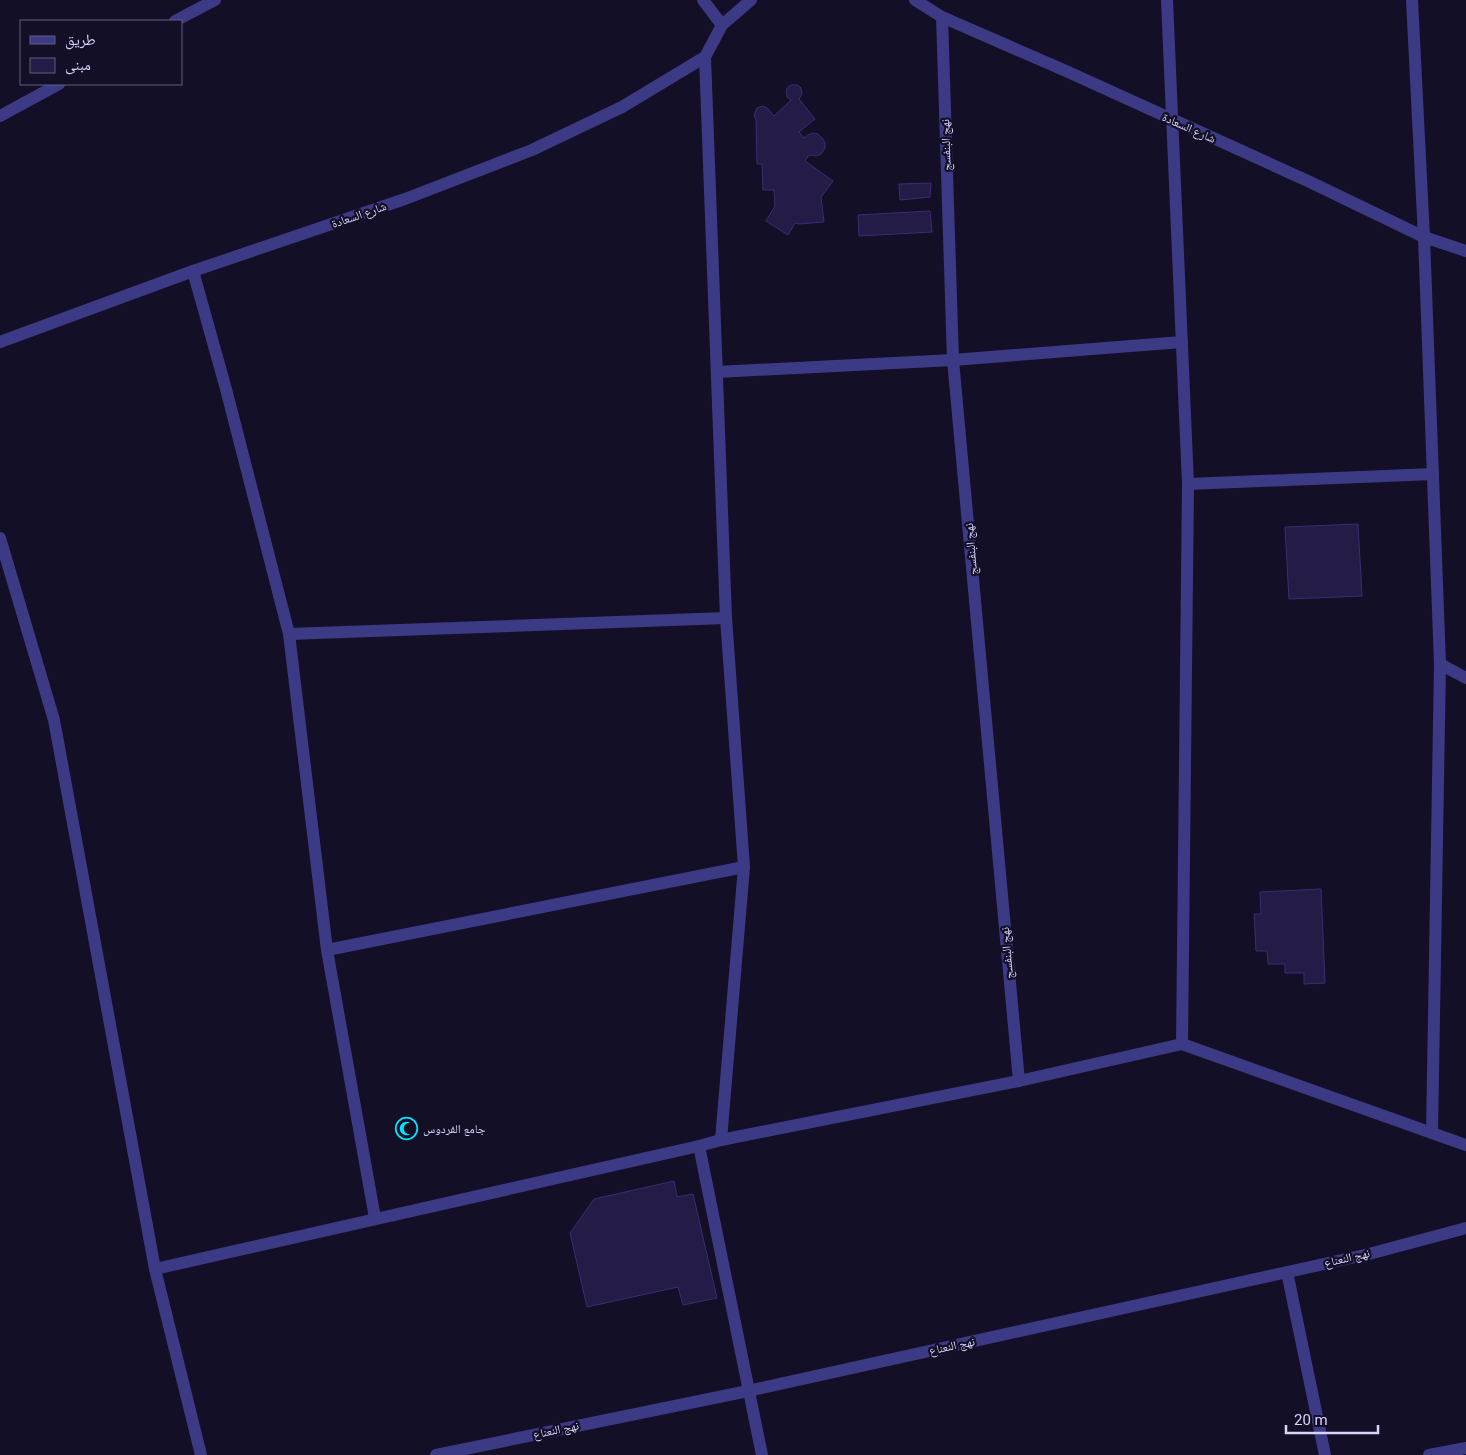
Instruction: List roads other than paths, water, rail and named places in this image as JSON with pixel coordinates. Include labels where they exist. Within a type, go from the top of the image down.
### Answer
[{"type":"street","points":[[177,20],[215,0]]},
{"type":"street","points":[[703,0],[722,25]]},
{"type":"street","points":[[721,1140],[744,867],[726,618],[705,57],[722,25],[751,0]]},
{"type":"street","name":"شارع السعادة","points":[[915,0],[942,17],[1310,182],[1424,237],[1466,251]]},
{"type":"street","points":[[1167,0],[1188,484],[1182,1044]]},
{"type":"street","points":[[1412,0],[1424,237],[1440,664],[1432,1133]]},
{"type":"street","name":"نهج البنفسج","points":[[942,17],[953,360],[1019,1081]]},
{"type":"street","name":"شارع السعادة","points":[[0,342],[193,271],[405,199],[532,150],[622,107],[705,57]]},
{"type":"street","points":[[0,116],[57,85]]},
{"type":"street","points":[[193,271],[226,389],[289,634],[328,950],[376,1218]]},
{"type":"street","points":[[717,372],[953,360],[1182,342]]},
{"type":"street","points":[[1188,484],[1433,474]]},
{"type":"street","points":[[0,538],[54,720],[155,1269],[200,1455]]},
{"type":"street","points":[[289,634],[726,618]]},
{"type":"street","points":[[1440,664],[1466,678]]},
{"type":"street","points":[[328,950],[744,867]]},
{"type":"street","points":[[155,1269],[721,1140],[1019,1081],[1182,1044],[1466,1145]]},
{"type":"street","points":[[699,1146],[762,1455]]},
{"type":"street","name":"نهج النعناع","points":[[436,1455],[748,1391],[1369,1254],[1466,1228]]},
{"type":"street","points":[[1287,1272],[1324,1455]]},
{"type":"street","points":[[1429,1455],[1466,1448]]},
{"type":"place","name":"جامع الفردوس","points":[[407,1129]]}]
